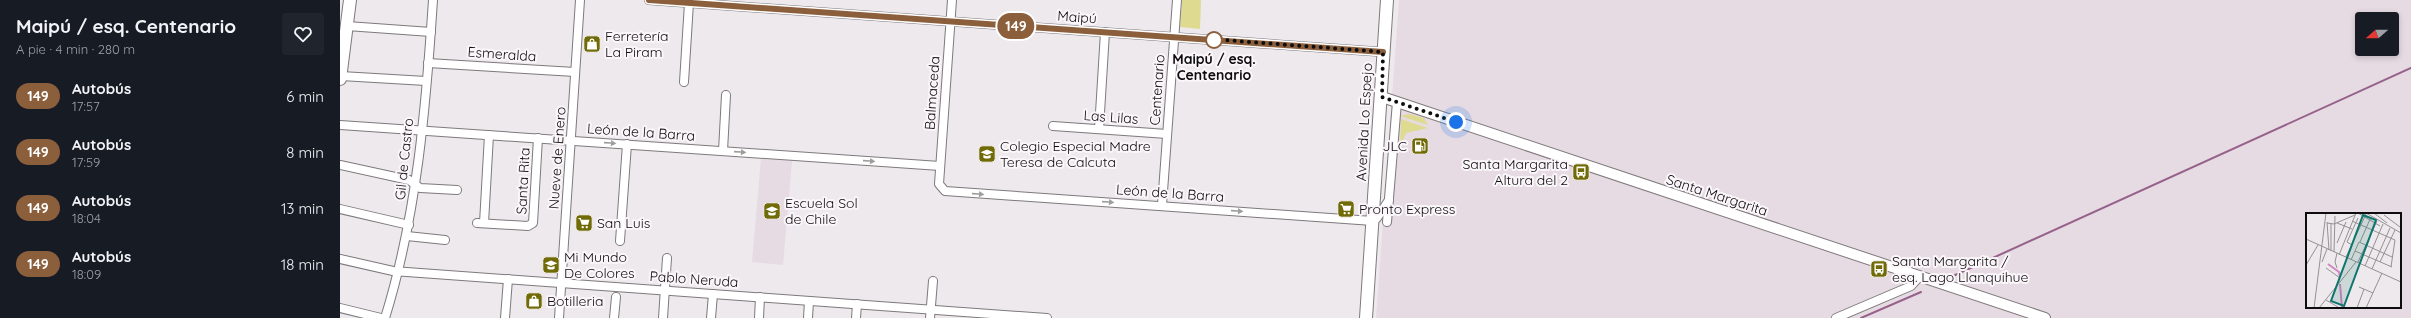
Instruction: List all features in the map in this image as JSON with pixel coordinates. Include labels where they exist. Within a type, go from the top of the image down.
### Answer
[{"type":"main road","points":[[340,78],[350,0]]},
{"type":"main road","name":"Avenida Lo Espejo","points":[[1366,318],[1382,97],[1383,52],[1387,0]]},
{"type":"street","name":"Gil de Castro","points":[[385,318],[399,271],[407,236],[415,185],[428,63],[432,0]]},
{"type":"street","name":"Nueve de Enero","points":[[560,318],[580,0]]},
{"type":"street","name":"Maipú","points":[[649,0],[1383,52]]},
{"type":"street","name":"Balmaceda","points":[[940,188],[940,166],[952,0]]},
{"type":"street","name":"Centenario","points":[[1162,205],[1176,0]]},
{"type":"street","points":[[684,82],[688,3]]},
{"type":"street","points":[[347,26],[430,32]]},
{"type":"street","points":[[1099,129],[1106,32]]},
{"type":"street","name":"Esmeralda","points":[[428,63],[575,72]]},
{"type":"street","points":[[340,78],[426,81]]},
{"type":"street","points":[[723,151],[726,95]]},
{"type":"street","name":"Santa Margarita","points":[[1382,97],[1694,203],[2045,318]]},
{"type":"street","name":"Avenida Lo Espejo","points":[[1388,222],[1397,102]]},
{"type":"street","name":"León de la Barra","points":[[340,125],[940,166]]},
{"type":"street","name":"Las Lilas","points":[[1053,126],[1167,134]]},
{"type":"street","name":"Santa Rita","points":[[489,135],[480,223],[528,226],[533,223],[538,138]]},
{"type":"street","points":[[620,241],[627,144]]},
{"type":"street","points":[[340,165],[409,180],[415,185],[426,189],[457,190]]},
{"type":"street","name":"León de la Barra","points":[[940,188],[947,192],[1162,205],[1373,221]]},
{"type":"street","points":[[1373,221],[1377,218],[1389,200]]},
{"type":"street","points":[[340,209],[409,225]]},
{"type":"street","points":[[407,236],[445,240]]},
{"type":"street","points":[[663,318],[667,258]]},
{"type":"street","name":"Pablo Neruda","points":[[340,259],[399,271],[856,304],[930,314],[1047,318]]},
{"type":"street","points":[[1836,318],[1856,314],[1911,286],[1920,276]]},
{"type":"street","points":[[505,318],[508,279]]},
{"type":"street","points":[[930,314],[933,281]]},
{"type":"street","points":[[711,318],[713,294]]},
{"type":"street","points":[[614,318],[616,297]]},
{"type":"street","points":[[759,318],[760,297]]},
{"type":"street","points":[[808,318],[809,301]]},
{"type":"street","points":[[856,304],[856,318]]},
{"type":"street","points":[[340,308],[381,318]]},
{"type":"shaded area","points":[[1182,0],[1201,0],[1200,29],[1180,27]]},
{"type":"shaded area","points":[[1399,0],[2411,0],[2411,318],[1376,318]]},
{"type":"shaded area","points":[[1409,114],[1424,118],[1428,125],[1400,116]]},
{"type":"shaded area","points":[[1401,119],[1428,128],[1406,133],[1400,149]]},
{"type":"shaded area","name":"Escuela Sol de Chile","points":[[761,158],[792,161],[783,265],[752,262]]},
{"type":"waterway","points":[[1953,276],[2411,68]]},
{"type":"waterway","points":[[1861,318],[1921,292]]},
{"type":"bus line","name":"149","points":[[649,0],[1383,52]]},
{"type":"place","name":"Maipú / esq. Centenario","points":[[1214,40]]},
{"type":"place","name":"Ferretería La Piram","points":[[592,44]]},
{"type":"place","name":"JLC","points":[[1420,146]]},
{"type":"place","name":"Colegio Especial Madre Teresa de Calcuta","points":[[987,154]]},
{"type":"place","name":"Santa Margarita Altura del 2","points":[[1581,172]]},
{"type":"place","name":"Pronto Express","points":[[1346,209]]},
{"type":"place","name":"Escuela Sol de Chile","points":[[772,211]]},
{"type":"place","name":"San Luis","points":[[584,223]]},
{"type":"place","name":"Mi Mundo De Colores","points":[[551,265]]},
{"type":"place","name":"Santa Margarita / esq. Lago Llanquihue","points":[[1879,269]]},
{"type":"place","name":"Botilleria","points":[[534,301]]},
{"type":"route","points":[[1214,40],[1210,39],[1383,52],[1382,97],[1456,122]]}]
